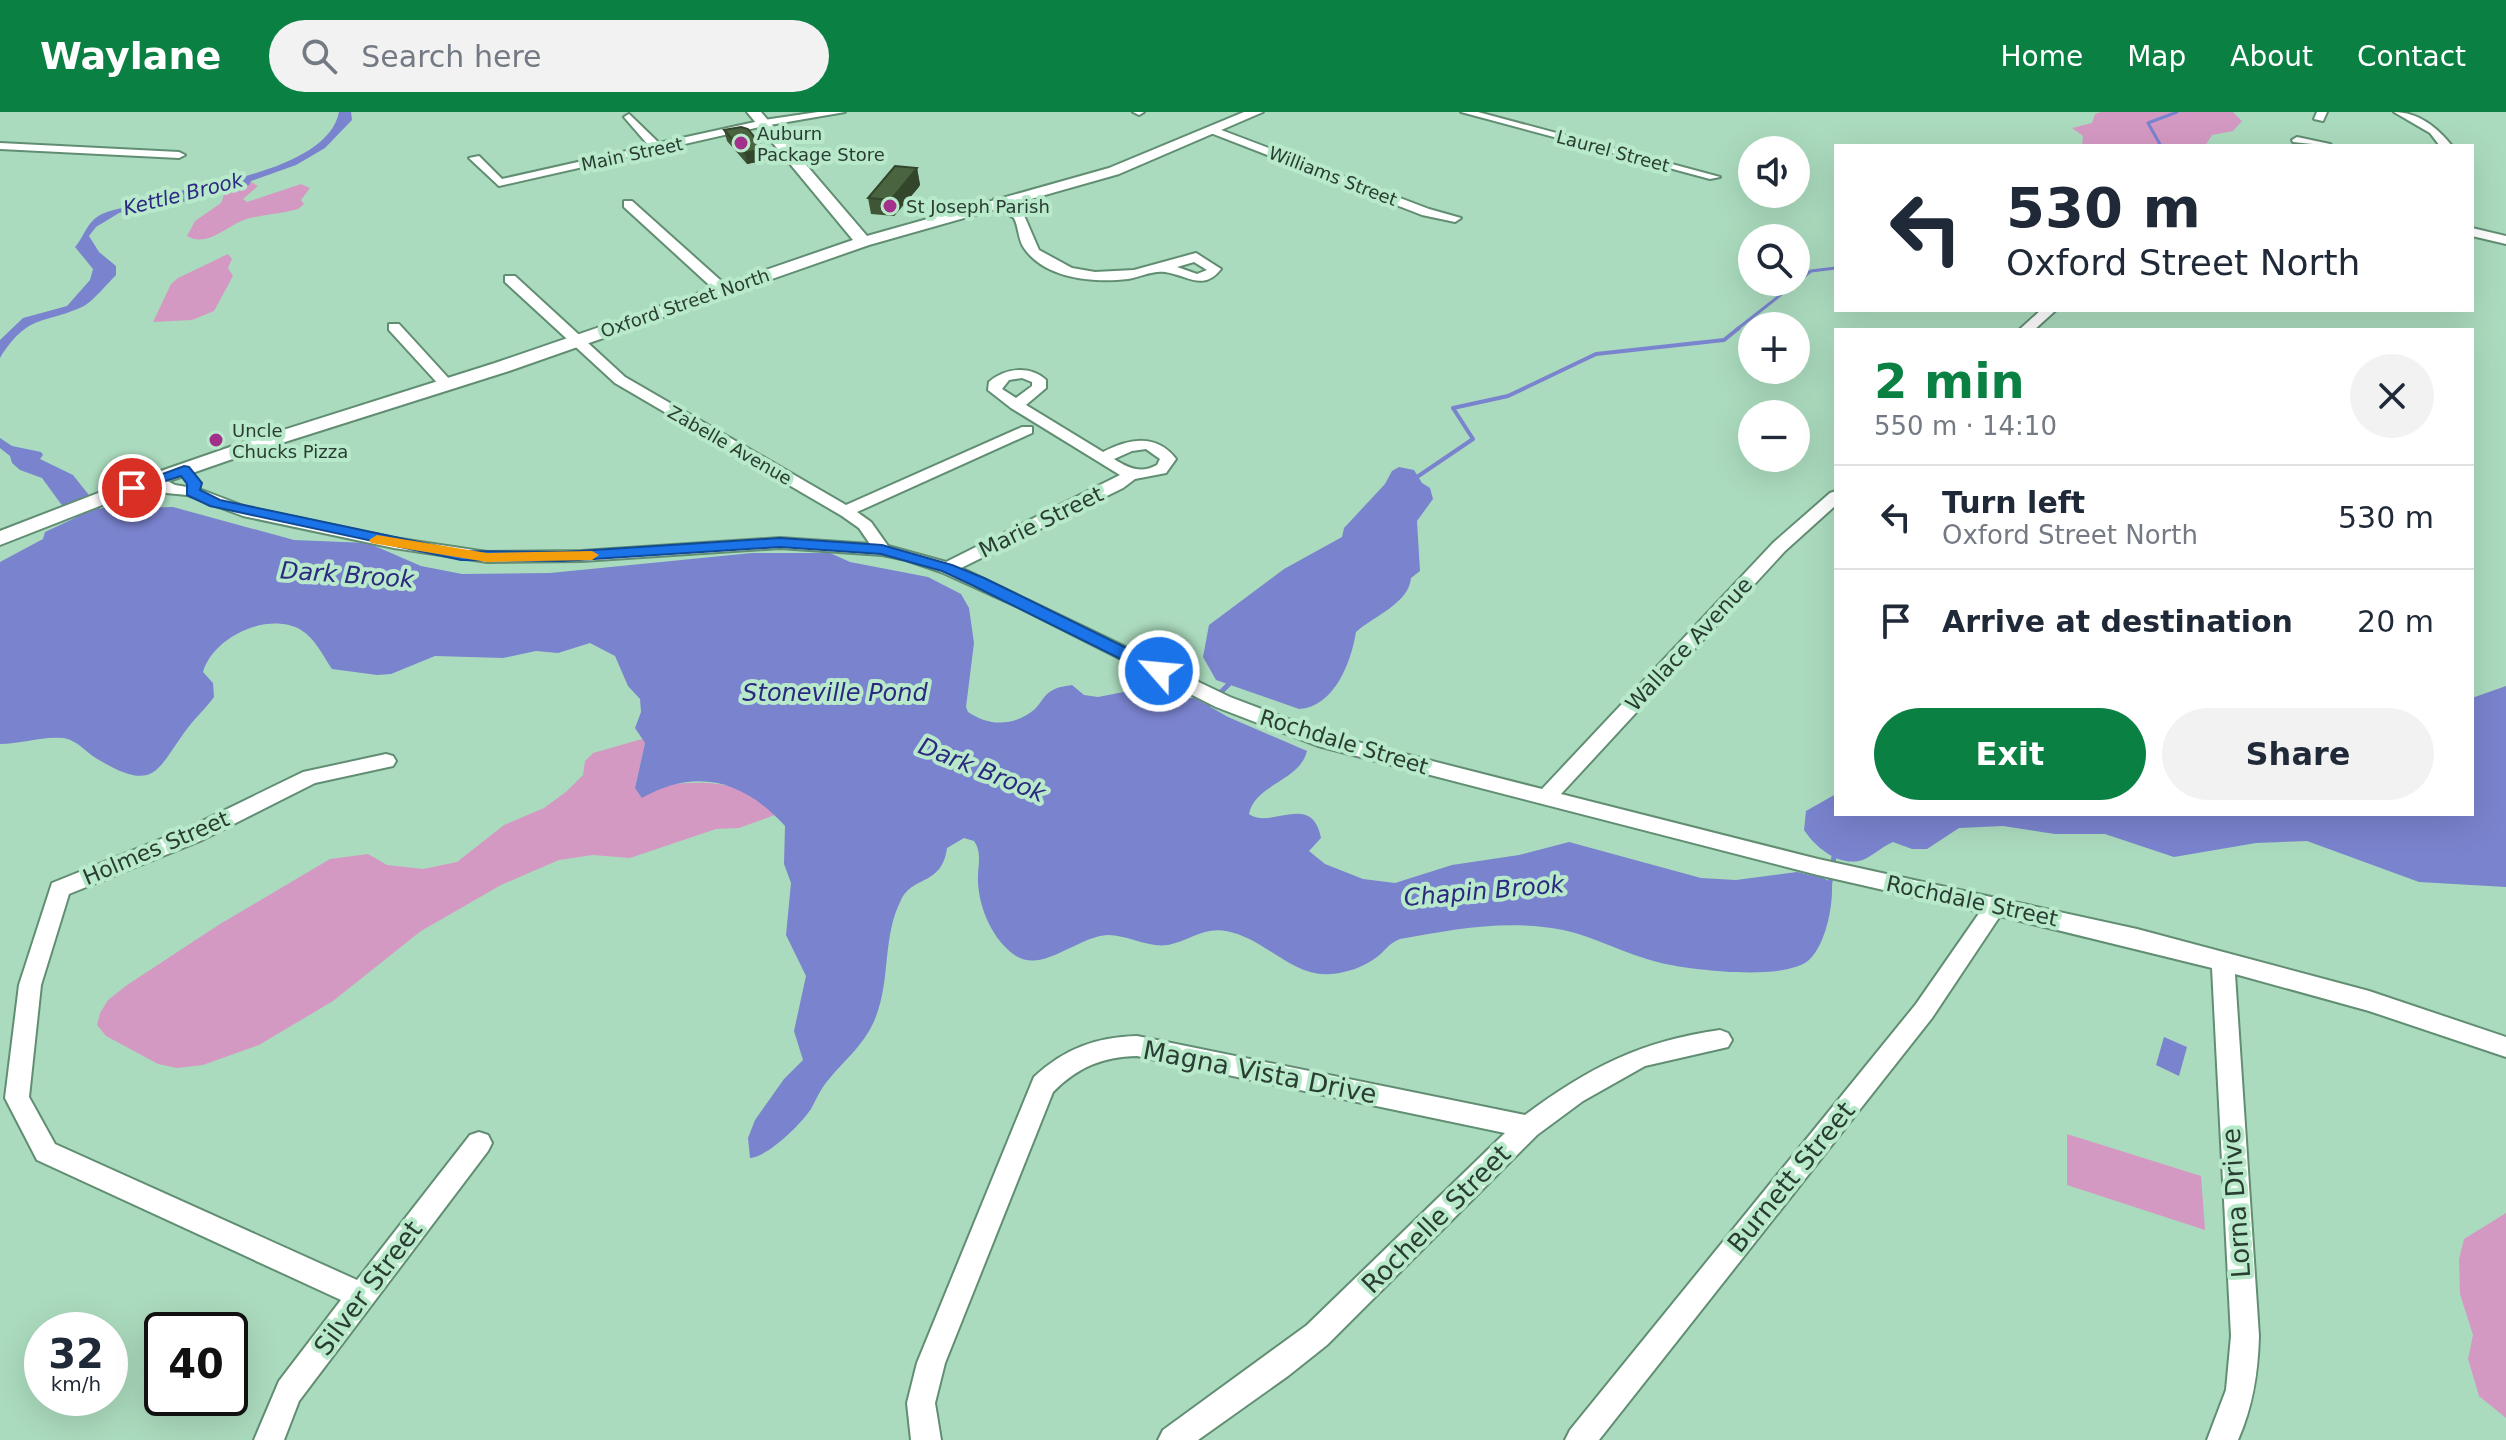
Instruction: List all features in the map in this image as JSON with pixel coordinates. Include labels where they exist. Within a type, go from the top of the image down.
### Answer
[{"type":"main road","name":"Oxford Street North","points":[[0,539],[113,494],[447,385],[863,242],[1114,171],[1251,113]]},
{"type":"main road","points":[[759,117],[863,242]]},
{"type":"street","name":"Main Street","points":[[475,158],[499,183],[657,148],[759,117],[840,112]]},
{"type":"street","name":"Laurel Street","points":[[1466,112],[1714,177]]},
{"type":"street","points":[[2399,112],[2434,131],[2444,144]]},
{"type":"street","points":[[629,117],[657,148]]},
{"type":"street","name":"Williams Street","points":[[1212,130],[1426,212],[1455,218]]},
{"type":"street","points":[[2297,140],[2316,144]]},
{"type":"street","points":[[0,146],[179,155]]},
{"type":"street","points":[[998,202],[1021,216],[1025,223],[1024,236],[1032,250],[1057,267],[1099,276],[1131,274],[1164,267]]},
{"type":"street","points":[[628,204],[723,290]]},
{"type":"street","points":[[2474,232],[2506,240]]},
{"type":"street","name":"Zabelle Avenue","points":[[510,279],[596,361],[644,395],[845,511],[865,525],[882,550]]},
{"type":"street","points":[[2028,328],[2047,312]]},
{"type":"street","points":[[394,327],[447,385]]},
{"type":"street","points":[[1016,405],[1132,474]]},
{"type":"street","points":[[845,511],[1027,430]]},
{"type":"street","name":"Marie Street","points":[[947,568],[1117,485],[1132,474],[1161,470],[1166,465],[1167,457],[1152,447],[1138,445],[1124,447],[1103,458]]},
{"type":"street","points":[[184,470],[194,483],[192,492]]},
{"type":"street","name":"Rochdale Street","points":[[156,480],[172,491],[192,492],[243,511],[461,555],[557,557],[780,543],[882,550],[947,568],[1216,699],[1325,741],[1855,876],[2066,921],[2369,1001],[2506,1047]]},
{"type":"street","name":"Wallace Avenue","points":[[1547,796],[1779,547],[1834,498]]},
{"type":"street","name":"Holmes Street","points":[[362,1296],[46,1152],[17,1098],[30,985],[60,889],[193,835],[310,777],[386,761]]},
{"type":"street","name":"Burnett Street","points":[[1580,1440],[1924,1011],[1994,908]]},
{"type":"street","name":"Lorna Drive","points":[[2222,1440],[2233,1418],[2242,1384],[2245,1336],[2223,962]]},
{"type":"street","name":"Rochelle Street","points":[[1173,1440],[1317,1335],[1528,1127],[1586,1084],[1640,1056],[1670,1046],[1720,1040]]},
{"type":"street","name":"Magna Vista Drive","points":[[926,1440],[921,1403],[931,1363],[1043,1085],[1073,1059],[1102,1048],[1137,1046],[1528,1127]]},
{"type":"street","name":"Silver Street","points":[[269,1440],[289,1391],[479,1143]]},
{"type":"shaded area","points":[[2233,112],[2242,121],[2233,131],[2212,135],[2206,144],[2082,144],[2083,136],[2072,128],[2092,123],[2095,114]]},
{"type":"shaded area","points":[[251,182],[258,186],[243,199],[247,202],[301,184],[310,188],[301,200],[304,204],[298,209],[247,219],[208,238],[187,236],[195,221],[221,203],[225,192]]},
{"type":"shaded area","points":[[228,254],[232,259],[228,268],[233,276],[214,311],[192,320],[153,322],[171,284]]},
{"type":"shaded area","points":[[642,739],[645,743],[635,788],[691,783],[726,786],[743,791],[775,815],[739,828],[716,829],[630,858],[593,855],[559,860],[501,885],[421,931],[333,1001],[259,1045],[203,1065],[177,1068],[158,1064],[106,1036],[97,1025],[108,1000],[127,985],[220,924],[330,859],[368,854],[387,865],[423,869],[457,862],[504,825],[544,808],[567,791],[583,775],[585,761],[593,753]]},
{"type":"shaded area","points":[[2067,1134],[2201,1176],[2205,1230],[2067,1185]]},
{"type":"shaded area","points":[[2506,1213],[2506,1418],[2479,1396],[2468,1359],[2473,1335],[2460,1294],[2459,1259],[2464,1239]]},
{"type":"water","name":"Kettle Brook","points":[[339,112],[351,112],[352,120],[325,148],[296,165],[240,185],[184,194],[119,213],[96,227],[89,236],[99,252],[116,266],[116,275],[84,306],[29,326],[10,343],[0,358],[0,340],[23,318],[67,306],[90,280],[93,269],[75,247],[97,217],[272,168],[316,145],[331,130]]},
{"type":"water","name":"Stoneville Pond","points":[[0,438],[12,446],[41,452],[43,455],[40,459],[73,475],[100,509],[117,502],[137,508],[173,507],[294,540],[368,543],[421,566],[462,574],[550,573],[752,553],[830,553],[850,562],[928,577],[961,594],[969,608],[974,643],[966,707],[968,712],[994,722],[1019,719],[1035,709],[1050,691],[1072,685],[1084,695],[1098,697],[1139,689],[1170,698],[1195,698],[1228,717],[1307,751],[1296,769],[1260,796],[1249,814],[1258,818],[1290,814],[1309,817],[1316,824],[1321,838],[1309,851],[1325,864],[1363,879],[1395,883],[1452,865],[1519,855],[1569,842],[1701,878],[1736,880],[1797,872],[1824,878],[1832,884],[1827,924],[1820,944],[1810,959],[1798,966],[1761,972],[1675,966],[1648,960],[1575,933],[1522,925],[1461,929],[1400,939],[1366,964],[1331,974],[1304,970],[1254,941],[1218,930],[1168,945],[1108,935],[1085,941],[1050,957],[1027,960],[1008,950],[994,933],[984,913],[979,892],[978,851],[974,841],[964,838],[947,848],[939,869],[906,892],[901,900],[891,929],[880,1004],[864,1038],[823,1087],[800,1123],[775,1146],[750,1158],[748,1138],[755,1120],[784,1079],[803,1060],[794,1031],[806,976],[786,935],[791,883],[784,864],[785,826],[753,798],[719,784],[701,781],[682,783],[642,798],[635,788],[645,743],[635,728],[641,712],[640,699],[628,686],[615,656],[590,643],[558,653],[536,651],[503,658],[435,656],[391,674],[377,675],[332,669],[315,642],[301,630],[288,625],[258,626],[230,638],[209,659],[203,672],[213,683],[214,697],[154,771],[133,775],[118,770],[67,739],[47,738],[0,744],[0,562],[43,539],[45,532],[77,517],[61,504],[42,478],[20,470],[12,463],[10,456],[0,448]]},
{"type":"water","points":[[1399,467],[1414,470],[1422,483],[1430,488],[1433,499],[1417,521],[1420,571],[1411,578],[1409,587],[1397,602],[1356,632],[1345,669],[1331,692],[1311,706],[1299,709],[1216,680],[1203,657],[1209,625],[1284,569],[1342,537],[1344,528],[1385,484],[1392,471]]},
{"type":"water","points":[[2506,686],[2506,887],[2419,882],[2307,841],[2256,843],[2174,857],[2105,834],[2055,834],[2003,826],[1959,828],[1927,849],[1912,849],[1893,842],[1865,859],[1847,861],[1822,850],[1804,830],[1806,811],[1834,795],[1834,816],[2474,816],[2474,697]]},
{"type":"water","points":[[2164,1037],[2187,1047],[2179,1076],[2156,1065]]},
{"type":"building","points":[[748,129],[764,149],[745,153],[724,130]]},
{"type":"building","points":[[895,166],[917,168],[891,200],[868,198]]},
{"type":"waterway","name":"Dark Brook","points":[[2160,144],[2148,123],[2177,112]]},
{"type":"waterway","name":"Kettle Brook","points":[[136,208],[242,181]]},
{"type":"waterway","name":"Dark Brook","points":[[1736,330],[1811,271],[1834,268]]},
{"type":"waterway","name":"Dark Brook","points":[[1414,479],[1473,439],[1453,408],[1508,396],[1596,354],[1724,340],[1738,329]]},
{"type":"waterway","name":"Dark Brook","points":[[1204,709],[1231,682]]},
{"type":"waterway","name":"Chapin Brook","points":[[1829,888],[1835,850]]},
{"type":"slow traffic","points":[[377,540],[487,557],[592,555]]},
{"type":"place","name":"Auburn Package Store","points":[[741,143]]},
{"type":"place","name":"St Joseph Parish","points":[[890,206]]},
{"type":"place","name":"Uncle Chucks Pizza","points":[[216,440]]},
{"type":"route","points":[[132,488],[184,470],[194,483],[192,492],[215,503],[461,555],[563,557],[780,543],[882,550],[910,556],[978,581],[1159,671]]}]
